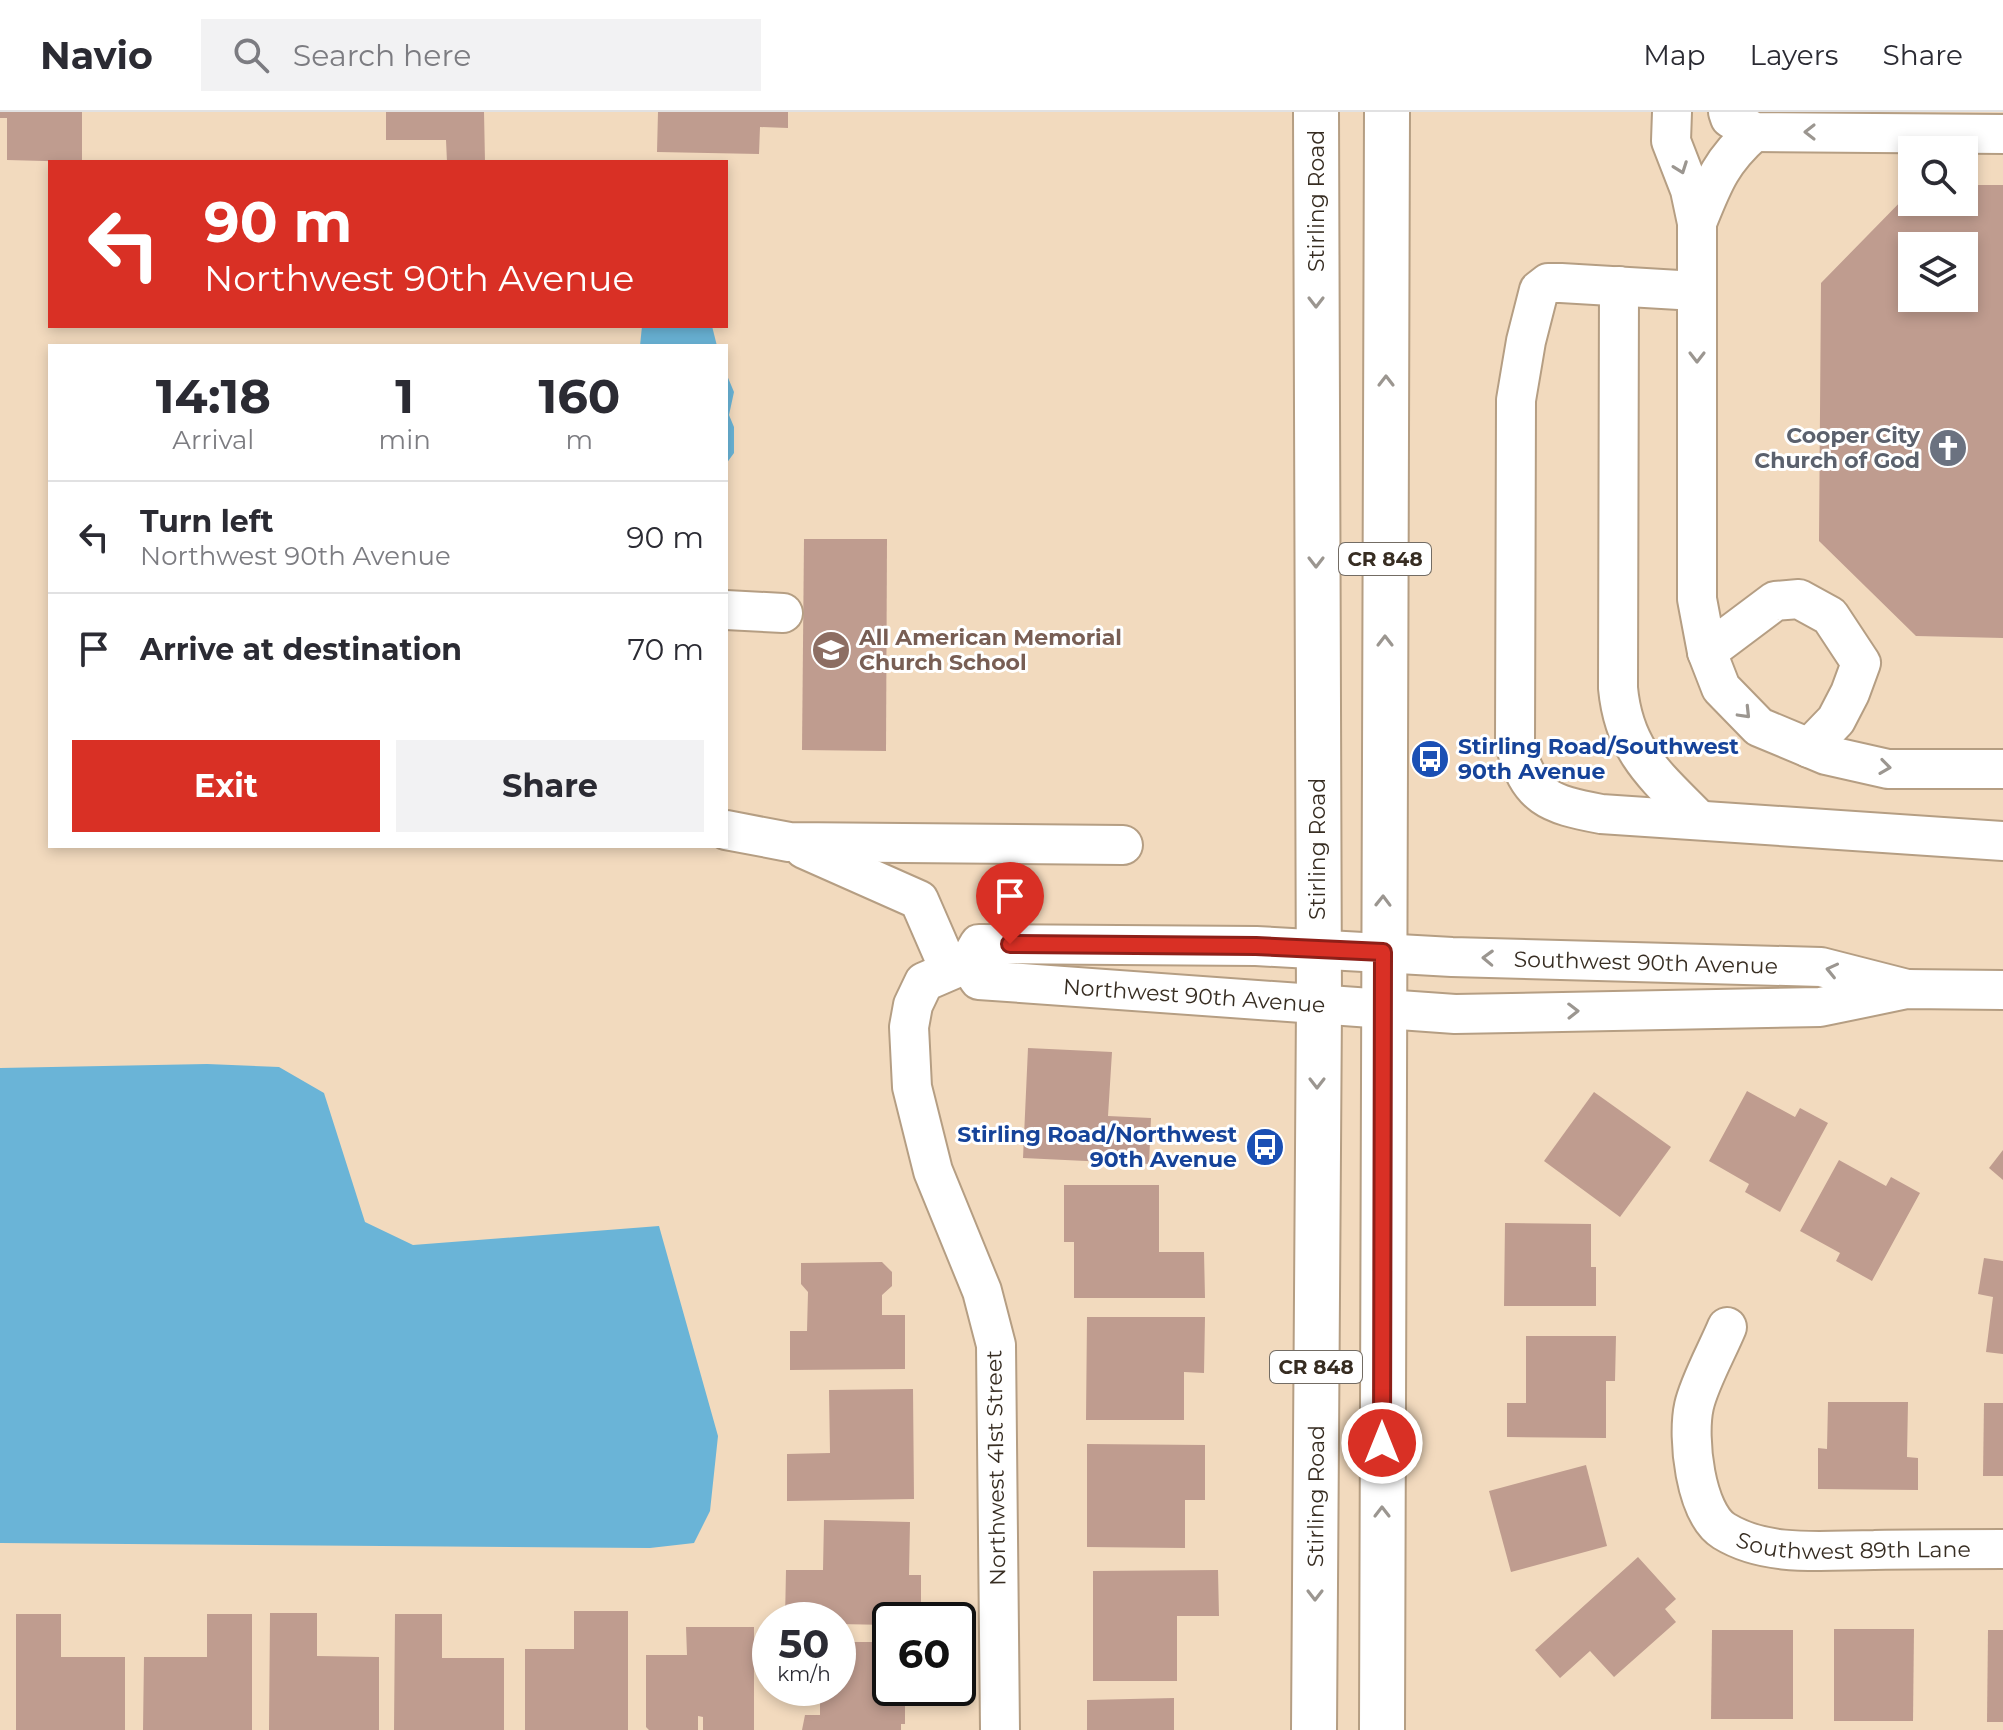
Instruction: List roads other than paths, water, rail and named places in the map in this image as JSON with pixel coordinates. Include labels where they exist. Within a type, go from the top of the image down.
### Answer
[{"type":"main road","name":"Stirling Road","points":[[1314,1730],[1319,1005],[1316,112]]},
{"type":"main road","name":"CR 848","points":[[1382,1730],[1387,112]]},
{"type":"street","points":[[1672,112],[1671,141],[1690,190],[1697,223],[1697,599],[1707,652],[1721,688],[1759,727],[1826,755],[1888,769],[2003,769]]},
{"type":"street","points":[[1697,223],[1716,174],[1736,148],[1741,122],[1866,122],[2003,134]]},
{"type":"street","points":[[1696,291],[1548,283],[1539,290],[1514,419],[1515,743],[1528,782],[1537,792],[1555,802],[1601,814],[2003,841]]},
{"type":"street","points":[[1619,286],[1620,716],[1629,739],[1648,768],[1699,820]]},
{"type":"street","points":[[1707,652],[1775,601],[1799,599],[1830,616],[1861,663],[1836,720],[1809,748]]},
{"type":"street","points":[[728,610],[783,613]]},
{"type":"street","points":[[728,812],[919,900],[958,966]]},
{"type":"street","points":[[728,830],[789,842],[1123,845]]},
{"type":"street","name":"Northwest 90th Avenue","points":[[909,1027],[913,1005],[924,982],[958,966],[979,944],[1317,948],[1383,952]]},
{"type":"street","name":"Southwest 90th Avenue","points":[[1383,952],[1452,957],[1821,967],[1907,989]]},
{"type":"street","name":"Northwest 90th Avenue","points":[[958,966],[979,980],[1383,1007]]},
{"type":"street","name":"Southwest 90th Avenue","points":[[1383,1007],[1455,1014],[1820,1007],[1907,989],[2003,990]]},
{"type":"street","name":"Northwest 41st Street","points":[[909,1027],[912,1087],[933,1171],[982,1291],[996,1345],[1000,1730]]},
{"type":"street","name":"Southwest 89th Lane","points":[[1727,1327],[1694,1405],[1692,1439],[1696,1476],[1712,1521],[1740,1539],[1781,1550],[2003,1549]]},
{"type":"water","points":[[642,328],[712,328],[716,344],[640,344]]},
{"type":"water","points":[[728,378],[734,392],[729,415],[734,427],[734,453],[728,461]]},
{"type":"water","points":[[207,1064],[279,1067],[324,1093],[365,1222],[413,1245],[659,1226],[718,1436],[710,1511],[694,1543],[650,1548],[0,1543],[0,1068]]},
{"type":"place","name":"Cooper City Church of God","points":[[1948,448]]},
{"type":"place","name":"All American Memorial Church School","points":[[831,650]]},
{"type":"place","name":"Stirling Road/Southwest 90th Avenue","points":[[1430,759]]},
{"type":"place","name":"Stirling Road/Northwest 90th Avenue","points":[[1265,1147]]}]
